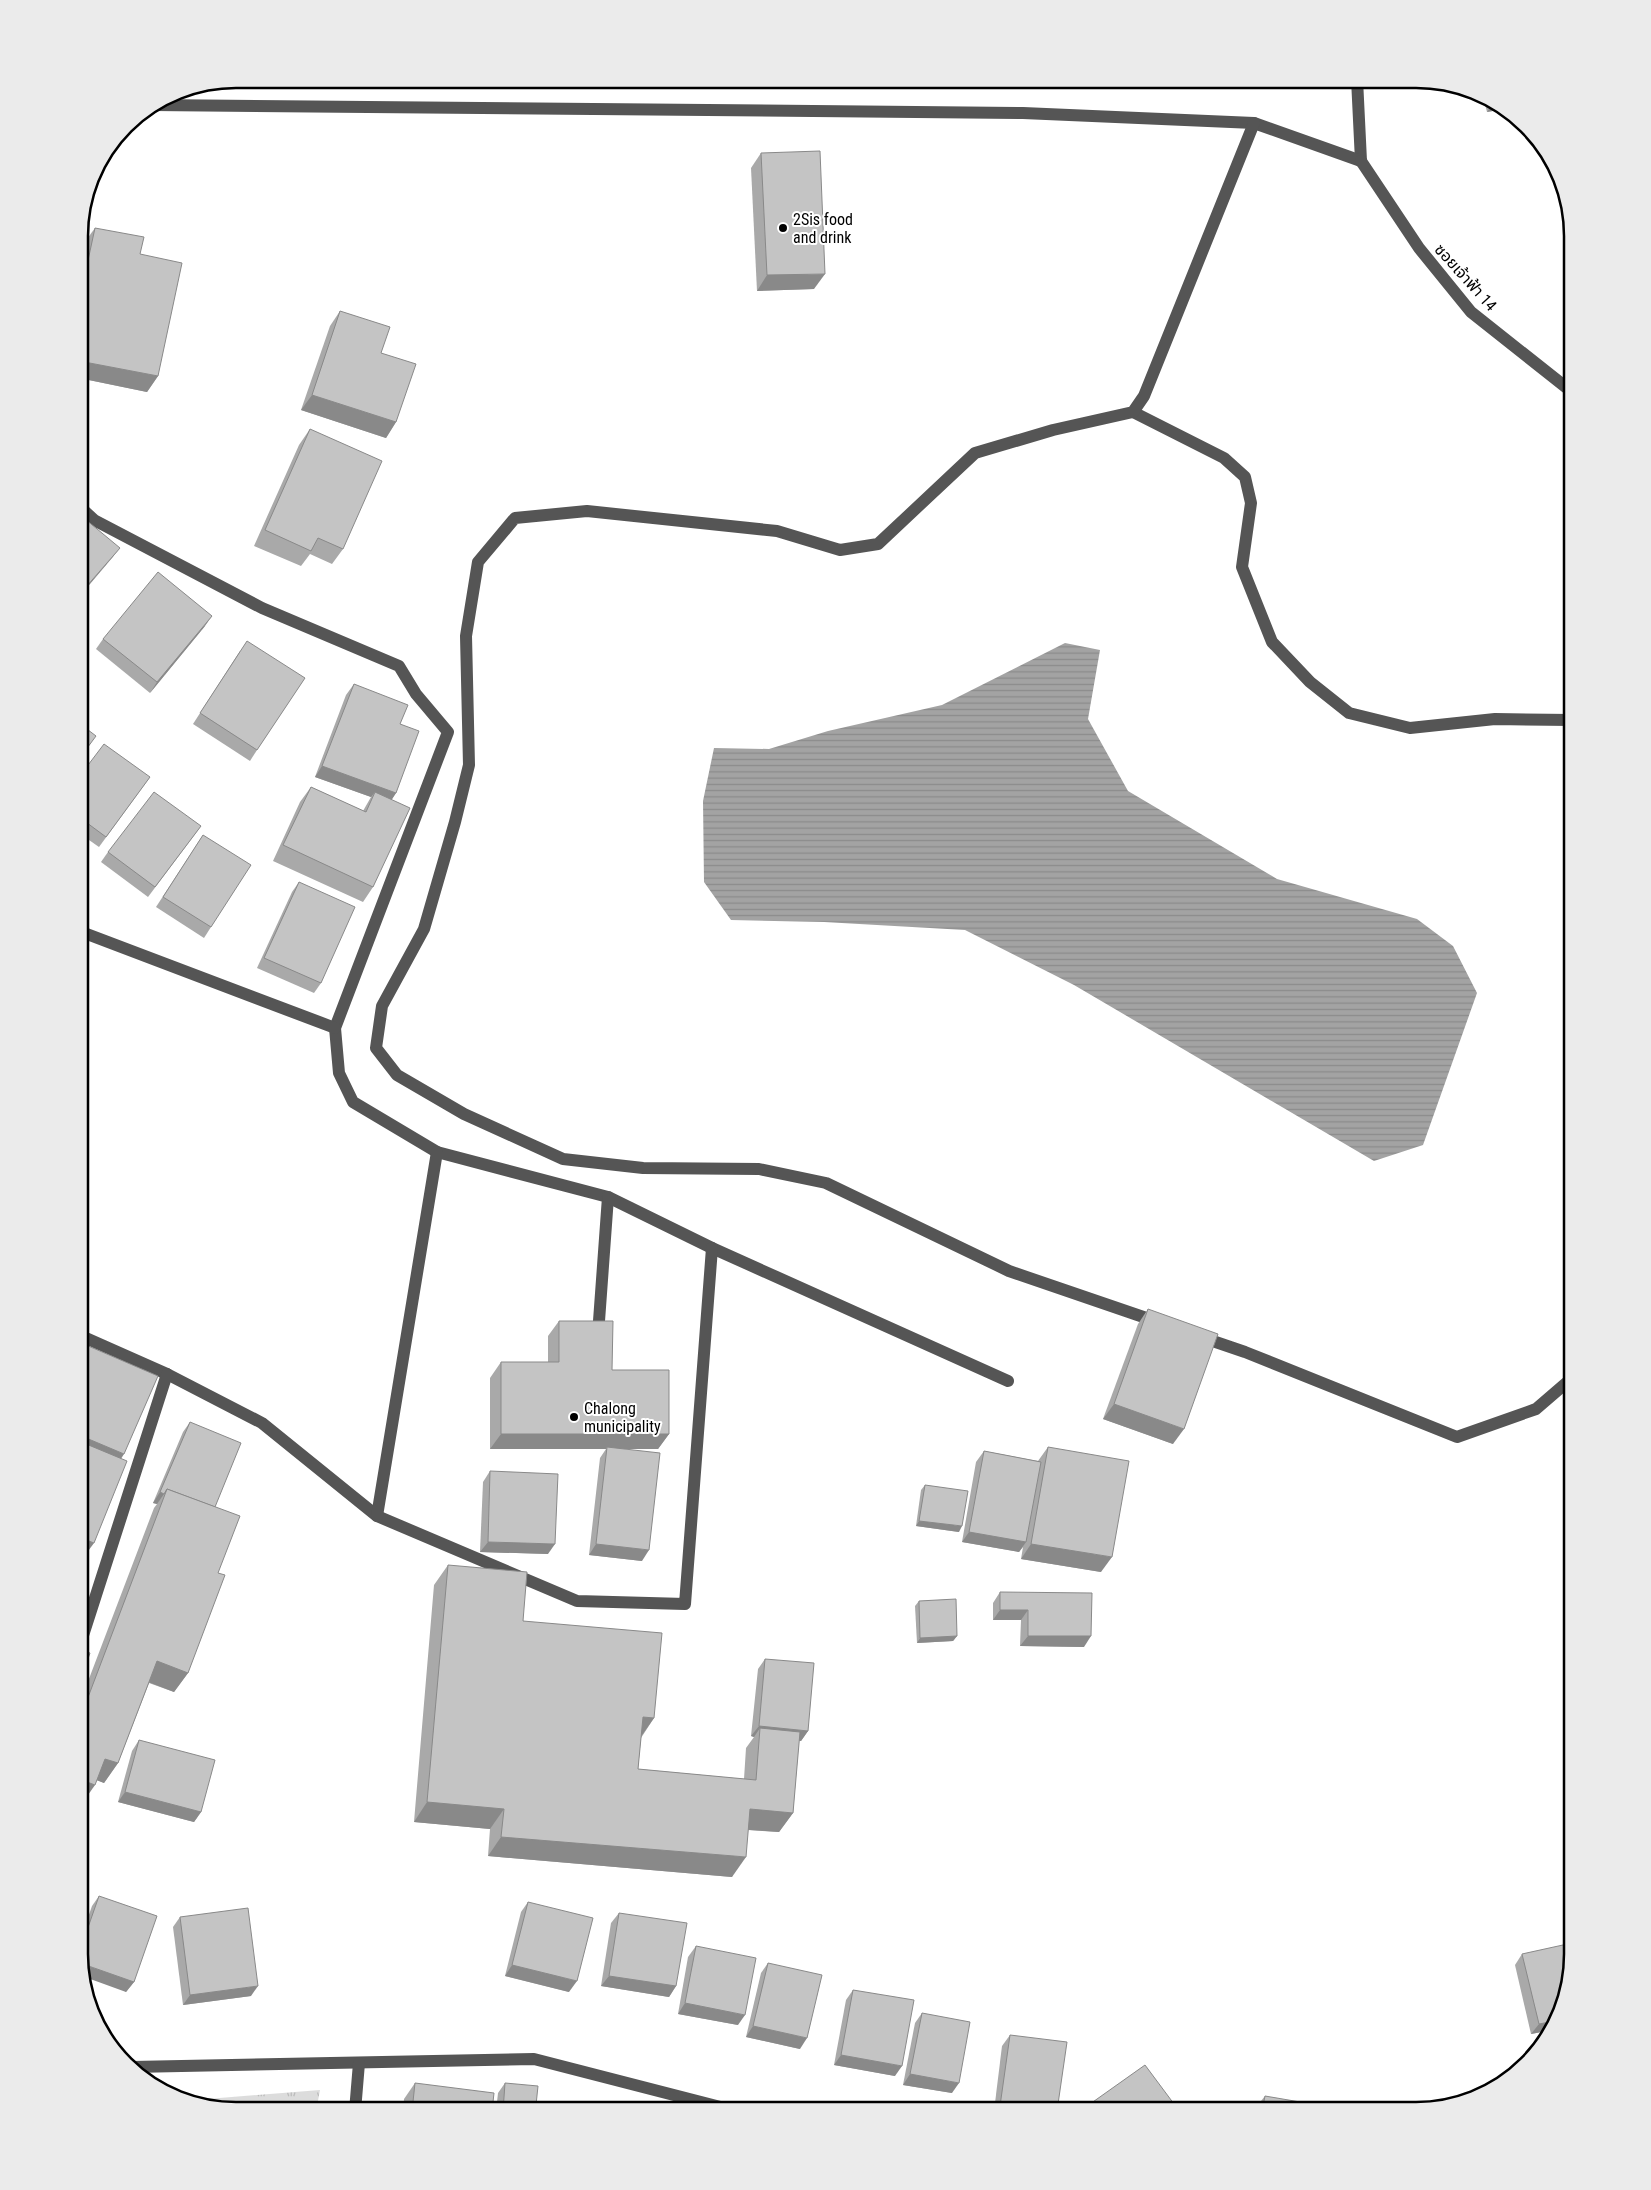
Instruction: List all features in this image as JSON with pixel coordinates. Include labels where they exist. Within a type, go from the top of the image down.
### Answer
[{"type":"street","points":[[167,104],[1023,113],[1254,123],[1360,160],[1357,88]]},
{"type":"street","points":[[1133,412],[1144,396],[1254,123]]},
{"type":"street","name":"ซอยเจ้าฟ้า 14","points":[[1360,160],[1419,248],[1471,312],[1564,386]]},
{"type":"street","points":[[1170,1326],[1010,1271],[826,1183],[759,1169],[644,1168],[563,1160],[464,1114],[397,1075],[376,1048],[382,1006],[424,929],[455,822],[469,765],[466,636],[478,562],[515,518],[587,510],[777,531],[840,550],[878,544],[975,453],[1053,430],[1133,412],[1224,458],[1245,477],[1251,502],[1242,567],[1272,642],[1310,682],[1349,713],[1410,728],[1495,719],[1564,720]]},
{"type":"street","points":[[88,514],[94,520],[262,608],[398,666],[416,694],[448,732],[335,1028],[339,1073],[353,1102],[437,1152],[608,1198],[712,1248],[1008,1381]]},
{"type":"street","points":[[88,934],[335,1028]]},
{"type":"street","points":[[377,1516],[437,1152]]},
{"type":"street","points":[[599,1321],[608,1198]]},
{"type":"street","points":[[87,1339],[167,1374],[262,1423],[377,1516],[577,1601],[685,1604],[712,1248]]},
{"type":"street","points":[[1188,1332],[1245,1352],[1457,1437],[1536,1410],[1564,1385]]},
{"type":"street","points":[[87,1622],[167,1374]]},
{"type":"street","points":[[139,2067],[534,2059],[701,2102]]},
{"type":"street","points":[[356,2102],[359,2063]]},
{"type":"green space","points":[[320,2090],[318,2102],[235,2102],[207,2099]]},
{"type":"shaded area","points":[[1065,643],[1100,650],[1088,719],[1128,791],[1277,879],[1417,919],[1453,946],[1477,993],[1423,1145],[1374,1161],[1074,985],[965,930],[824,922],[731,920],[704,882],[703,801],[714,748],[769,749],[828,731],[942,705]]},
{"type":"building","name":"2Sis food and drink","points":[[820,151],[825,274],[767,275],[761,153]]},
{"type":"building","points":[[95,228],[144,237],[140,254],[182,263],[158,376],[88,363],[88,260]]},
{"type":"building","points":[[340,311],[390,327],[381,353],[416,364],[396,422],[312,395]]},
{"type":"building","points":[[310,429],[382,461],[343,549],[318,538],[311,551],[265,530]]},
{"type":"building","points":[[88,521],[120,548],[88,585]]},
{"type":"building","points":[[158,572],[212,616],[157,682],[103,639]]},
{"type":"building","points":[[247,641],[305,678],[257,750],[200,713]]},
{"type":"building","points":[[354,684],[408,705],[400,724],[419,731],[396,793],[322,766]]},
{"type":"building","points":[[88,730],[96,736],[88,747]]},
{"type":"building","points":[[104,744],[150,777],[106,837],[88,823],[88,766]]},
{"type":"building","points":[[311,787],[366,812],[375,792],[410,808],[373,887],[283,845]]},
{"type":"building","points":[[154,792],[201,826],[155,887],[108,852]]},
{"type":"building","points":[[203,835],[251,865],[211,927],[163,897]]},
{"type":"building","points":[[299,882],[355,907],[321,983],[264,958]]},
{"type":"building","points":[[1148,1309],[1218,1334],[1184,1429],[1114,1404]]},
{"type":"building","name":"Chalong municipality","points":[[559,1321],[613,1321],[612,1370],[669,1370],[669,1434],[501,1434],[501,1362],[559,1362]]},
{"type":"building","points":[[87,1346],[158,1376],[124,1454],[87,1439]]},
{"type":"building","points":[[190,1422],[241,1443],[215,1507],[167,1489],[164,1494],[160,1492]]},
{"type":"building","points":[[87,1444],[127,1461],[94,1543],[87,1540]]},
{"type":"building","points":[[607,1447],[660,1453],[649,1550],[596,1544]]},
{"type":"building","points":[[1048,1447],[1129,1461],[1112,1557],[1031,1544]]},
{"type":"building","points":[[984,1451],[1041,1462],[1026,1542],[969,1532]]},
{"type":"building","points":[[490,1471],[558,1474],[555,1544],[488,1542]]},
{"type":"building","points":[[925,1485],[968,1491],[962,1526],[919,1521]]},
{"type":"building","points":[[167,1489],[240,1516],[218,1573],[225,1575],[188,1673],[157,1661],[118,1763],[105,1759],[95,1785],[87,1782],[87,1700]]},
{"type":"building","points":[[448,1565],[527,1572],[523,1621],[662,1633],[654,1718],[643,1717],[638,1769],[756,1780],[760,1728],[800,1732],[793,1813],[750,1809],[746,1857],[501,1837],[504,1809],[427,1802]]},
{"type":"building","points":[[1000,1592],[1092,1593],[1091,1636],[1028,1636],[1028,1610],[1000,1610]]},
{"type":"building","points":[[956,1599],[957,1636],[920,1638],[919,1601]]},
{"type":"building","points":[[765,1659],[814,1663],[808,1731],[759,1726]]},
{"type":"building","points":[[139,1740],[215,1760],[201,1812],[125,1792]]},
{"type":"building","points":[[99,1896],[157,1916],[134,1982],[88,1966],[87,1930]]},
{"type":"building","points":[[528,1902],[593,1918],[577,1981],[512,1965]]},
{"type":"building","points":[[248,1908],[258,1986],[190,1995],[180,1917]]},
{"type":"building","points":[[619,1913],[687,1923],[676,1986],[609,1976]]},
{"type":"building","points":[[1564,1945],[1561,1984],[1556,2002],[1547,2023],[1539,2024],[1522,1954]]},
{"type":"building","points":[[696,1946],[756,1958],[745,2015],[685,2003]]},
{"type":"building","points":[[768,1963],[822,1975],[807,2038],[753,2026]]},
{"type":"building","points":[[853,1990],[914,2000],[902,2066],[841,2055]]},
{"type":"building","points":[[922,2013],[970,2022],[959,2083],[910,2074]]},
{"type":"building","points":[[1010,2035],[1067,2042],[1058,2102],[1001,2102]]},
{"type":"building","points":[[1145,2065],[1173,2102],[1093,2102]]},
{"type":"building","points":[[415,2083],[494,2093],[493,2102],[413,2102]]},
{"type":"building","points":[[505,2083],[538,2086],[536,2102],[504,2102]]},
{"type":"building","points":[[1265,2096],[1300,2102],[1264,2102]]},
{"type":"place","name":"2Sis food and drink","points":[[783,228]]},
{"type":"place","name":"Chalong municipality","points":[[574,1417]]}]
